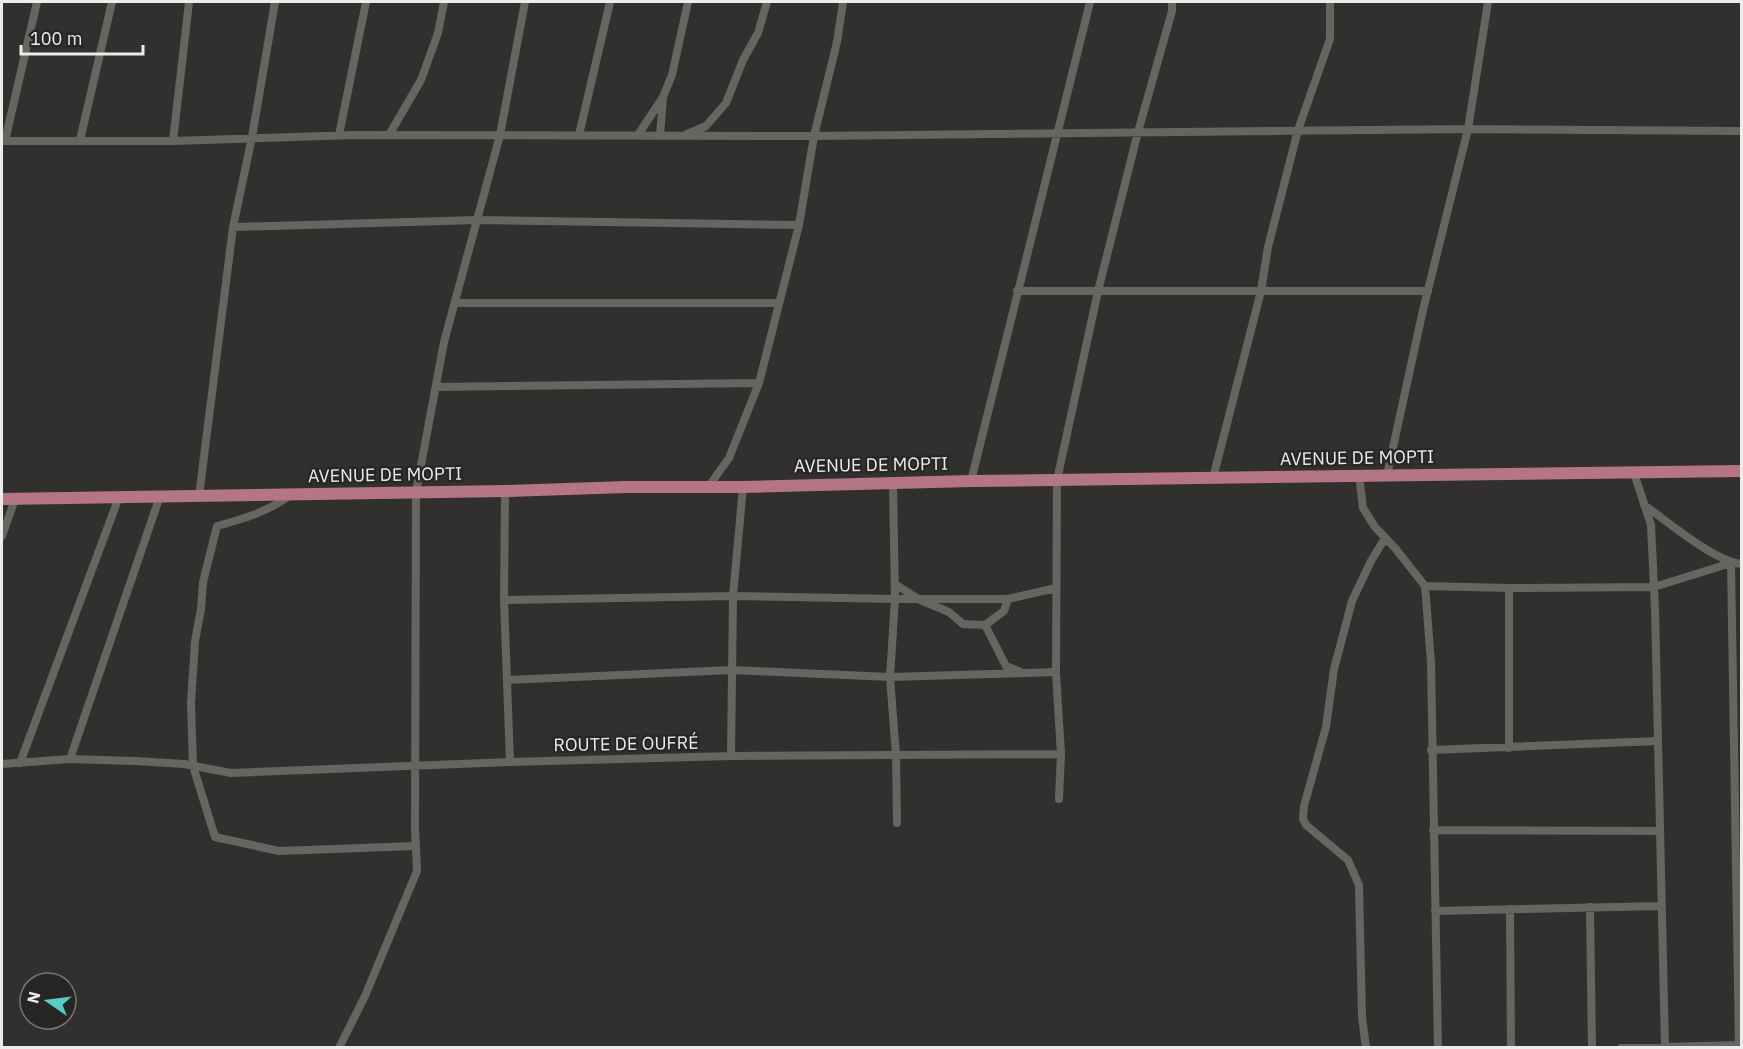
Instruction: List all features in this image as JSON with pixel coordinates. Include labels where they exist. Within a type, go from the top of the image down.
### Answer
[{"type":"main road","name":"AVENUE DE MOPTI","points":[[2,499],[626,487],[743,487],[892,482],[1742,471]]},
{"type":"street","points":[[37,2],[3,141],[173,141],[339,135],[814,136],[1298,130],[1742,130]]},
{"type":"street","points":[[80,140],[112,2]]},
{"type":"street","points":[[173,141],[189,2]]},
{"type":"street","points":[[199,496],[232,227],[252,137],[275,2]]},
{"type":"street","points":[[339,135],[366,2]]},
{"type":"street","points":[[388,135],[421,80],[438,33],[444,2]]},
{"type":"street","points":[[339,1047],[365,996],[417,871],[416,492],[444,342],[500,135],[525,2]]},
{"type":"street","points":[[579,135],[610,2]]},
{"type":"street","points":[[638,135],[663,97],[672,75],[688,2]]},
{"type":"street","points":[[685,135],[706,126],[726,103],[743,60],[758,33],[767,2]]},
{"type":"street","points":[[709,486],[729,458],[759,382],[799,225],[814,136],[837,42],[843,2]]},
{"type":"street","points":[[971,481],[1090,2]]},
{"type":"street","points":[[1059,799],[1061,754],[1056,672],[1057,480],[1098,291],[1138,132],[1172,11],[1172,2]]},
{"type":"street","points":[[1213,478],[1261,291],[1268,247],[1298,130],[1330,39],[1330,2]]},
{"type":"street","points":[[1387,475],[1467,129],[1488,2]]},
{"type":"street","points":[[660,135],[663,97]]},
{"type":"street","points":[[232,227],[477,220],[799,225]]},
{"type":"street","points":[[1017,291],[1428,291]]},
{"type":"street","points":[[455,303],[779,303]]},
{"type":"street","points":[[436,387],[759,382]]},
{"type":"street","points":[[1634,473],[1651,525],[1665,1046]]},
{"type":"street","points":[[1359,475],[1363,508],[1375,527],[1425,586],[1431,662],[1438,1047]]},
{"type":"street","points":[[892,482],[895,599],[890,677],[896,755],[897,823]]},
{"type":"street","points":[[731,756],[733,596],[743,487]]},
{"type":"street","points":[[506,491],[504,600],[510,762]]},
{"type":"street","points":[[293,494],[271,509],[217,526],[203,582],[190,703],[193,766],[215,837],[279,851],[416,846]]},
{"type":"street","points":[[70,759],[160,496]]},
{"type":"street","points":[[20,763],[119,497]]},
{"type":"street","points":[[2,536],[15,498]]},
{"type":"street","points":[[1644,505],[1731,563]]},
{"type":"street","points":[[1366,1047],[1362,1017],[1359,885],[1348,860],[1306,825],[1303,819],[1304,806],[1326,727],[1334,669],[1352,601],[1385,538]]},
{"type":"street","points":[[1621,1047],[1740,1046],[1731,563]]},
{"type":"street","points":[[1425,586],[1654,587],[1731,563],[1742,564]]},
{"type":"street","points":[[895,584],[920,600],[949,612],[963,624],[985,625],[1004,610],[1008,599]]},
{"type":"street","points":[[504,600],[733,596],[920,600],[1008,599],[1056,588]]},
{"type":"street","points":[[1509,588],[1509,748]]},
{"type":"street","points":[[985,625],[1006,666],[1025,673]]},
{"type":"street","points":[[1732,667],[1742,666]]},
{"type":"street","points":[[507,680],[732,670],[890,677],[1056,672]]},
{"type":"street","points":[[1431,750],[1658,741]]},
{"type":"street","name":"ROUTE DE OUFRÉ","points":[[2,764],[70,759],[193,766],[231,773],[731,756],[1061,754]]},
{"type":"street","points":[[1433,830],[1660,831]]},
{"type":"street","points":[[1435,911],[1661,906]]},
{"type":"street","points":[[1590,908],[1592,1047]]},
{"type":"street","points":[[1510,909],[1511,1047]]}]
